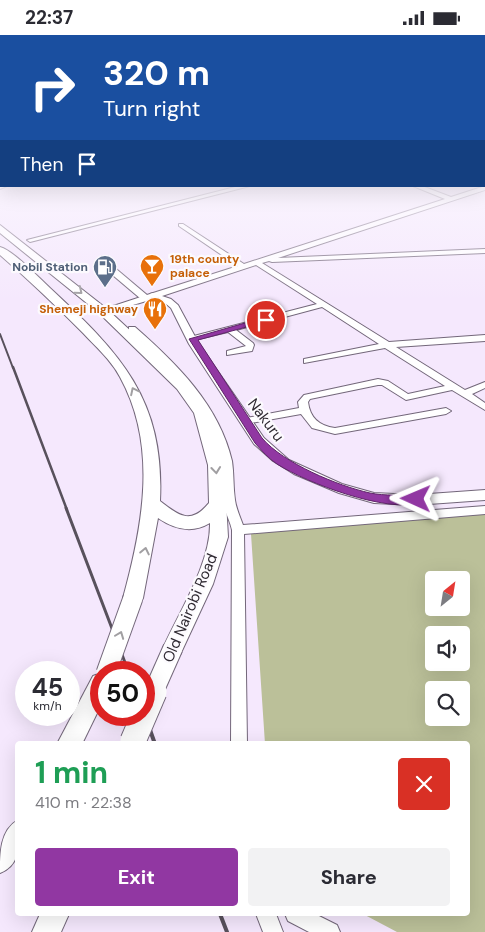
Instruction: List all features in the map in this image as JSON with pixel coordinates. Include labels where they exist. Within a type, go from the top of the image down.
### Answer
[{"type":"highway","name":"Old Nairobi Road","points":[[0,228],[6,239],[103,311],[182,386],[201,413],[216,465],[219,537],[203,583],[134,741]]},
{"type":"highway","points":[[0,250],[51,293],[108,352],[125,375],[138,400],[149,439],[153,475],[148,535],[133,598],[110,661]]},
{"type":"highway","points":[[151,503],[177,522],[191,523],[208,518],[217,505]]},
{"type":"highway","points":[[72,741],[90,705]]},
{"type":"highway","points":[[0,860],[15,838]]},
{"type":"highway","points":[[46,932],[54,916]]},
{"type":"main road","points":[[103,311],[149,297]]},
{"type":"main road","name":"Nakuru","points":[[149,297],[168,301],[175,307],[245,421],[269,453],[282,463],[352,493],[373,498],[435,499],[485,495]]},
{"type":"street","points":[[30,240],[119,218]]},
{"type":"street","points":[[112,270],[149,297],[392,218]]},
{"type":"street","points":[[181,225],[242,266]]},
{"type":"street","points":[[258,261],[485,251]]},
{"type":"street","points":[[258,261],[321,305],[485,407]]},
{"type":"street","points":[[193,339],[321,305]]},
{"type":"street","points":[[132,329],[188,384],[216,425],[226,461],[230,479],[229,500],[238,530],[239,741]]},
{"type":"street","points":[[229,329],[250,345],[249,349],[230,353]]},
{"type":"street","points":[[307,361],[386,345],[485,338]]},
{"type":"street","points":[[446,411],[334,431],[319,430],[311,423],[304,410],[304,402],[307,397],[378,382],[385,383],[406,397],[454,387]]},
{"type":"street","points":[[465,394],[485,385]]},
{"type":"street","points":[[245,421],[304,410]]},
{"type":"street","points":[[238,530],[485,510]]},
{"type":"street","points":[[267,916],[273,932]]},
{"type":"street","points":[[299,916],[330,932]]},
{"type":"green space","points":[[485,508],[485,932],[397,932],[367,916],[470,916],[470,741],[265,741],[251,534]]},
{"type":"railway","points":[[0,334],[13,368]]},
{"type":"railway","points":[[13,367],[67,510]]},
{"type":"railway","points":[[66,508],[124,661]]},
{"type":"railway","points":[[149,726],[154,741]]},
{"type":"railway","points":[[221,916],[227,932]]},
{"type":"place","name":"19th county palace","points":[[152,287]]},
{"type":"place","name":"Nobil Station","points":[[105,288]]},
{"type":"place","name":"Shemeji highway","points":[[155,330]]},
{"type":"route","points":[[266,320],[193,339],[258,441],[282,463],[352,493],[373,498],[416,499]]}]
